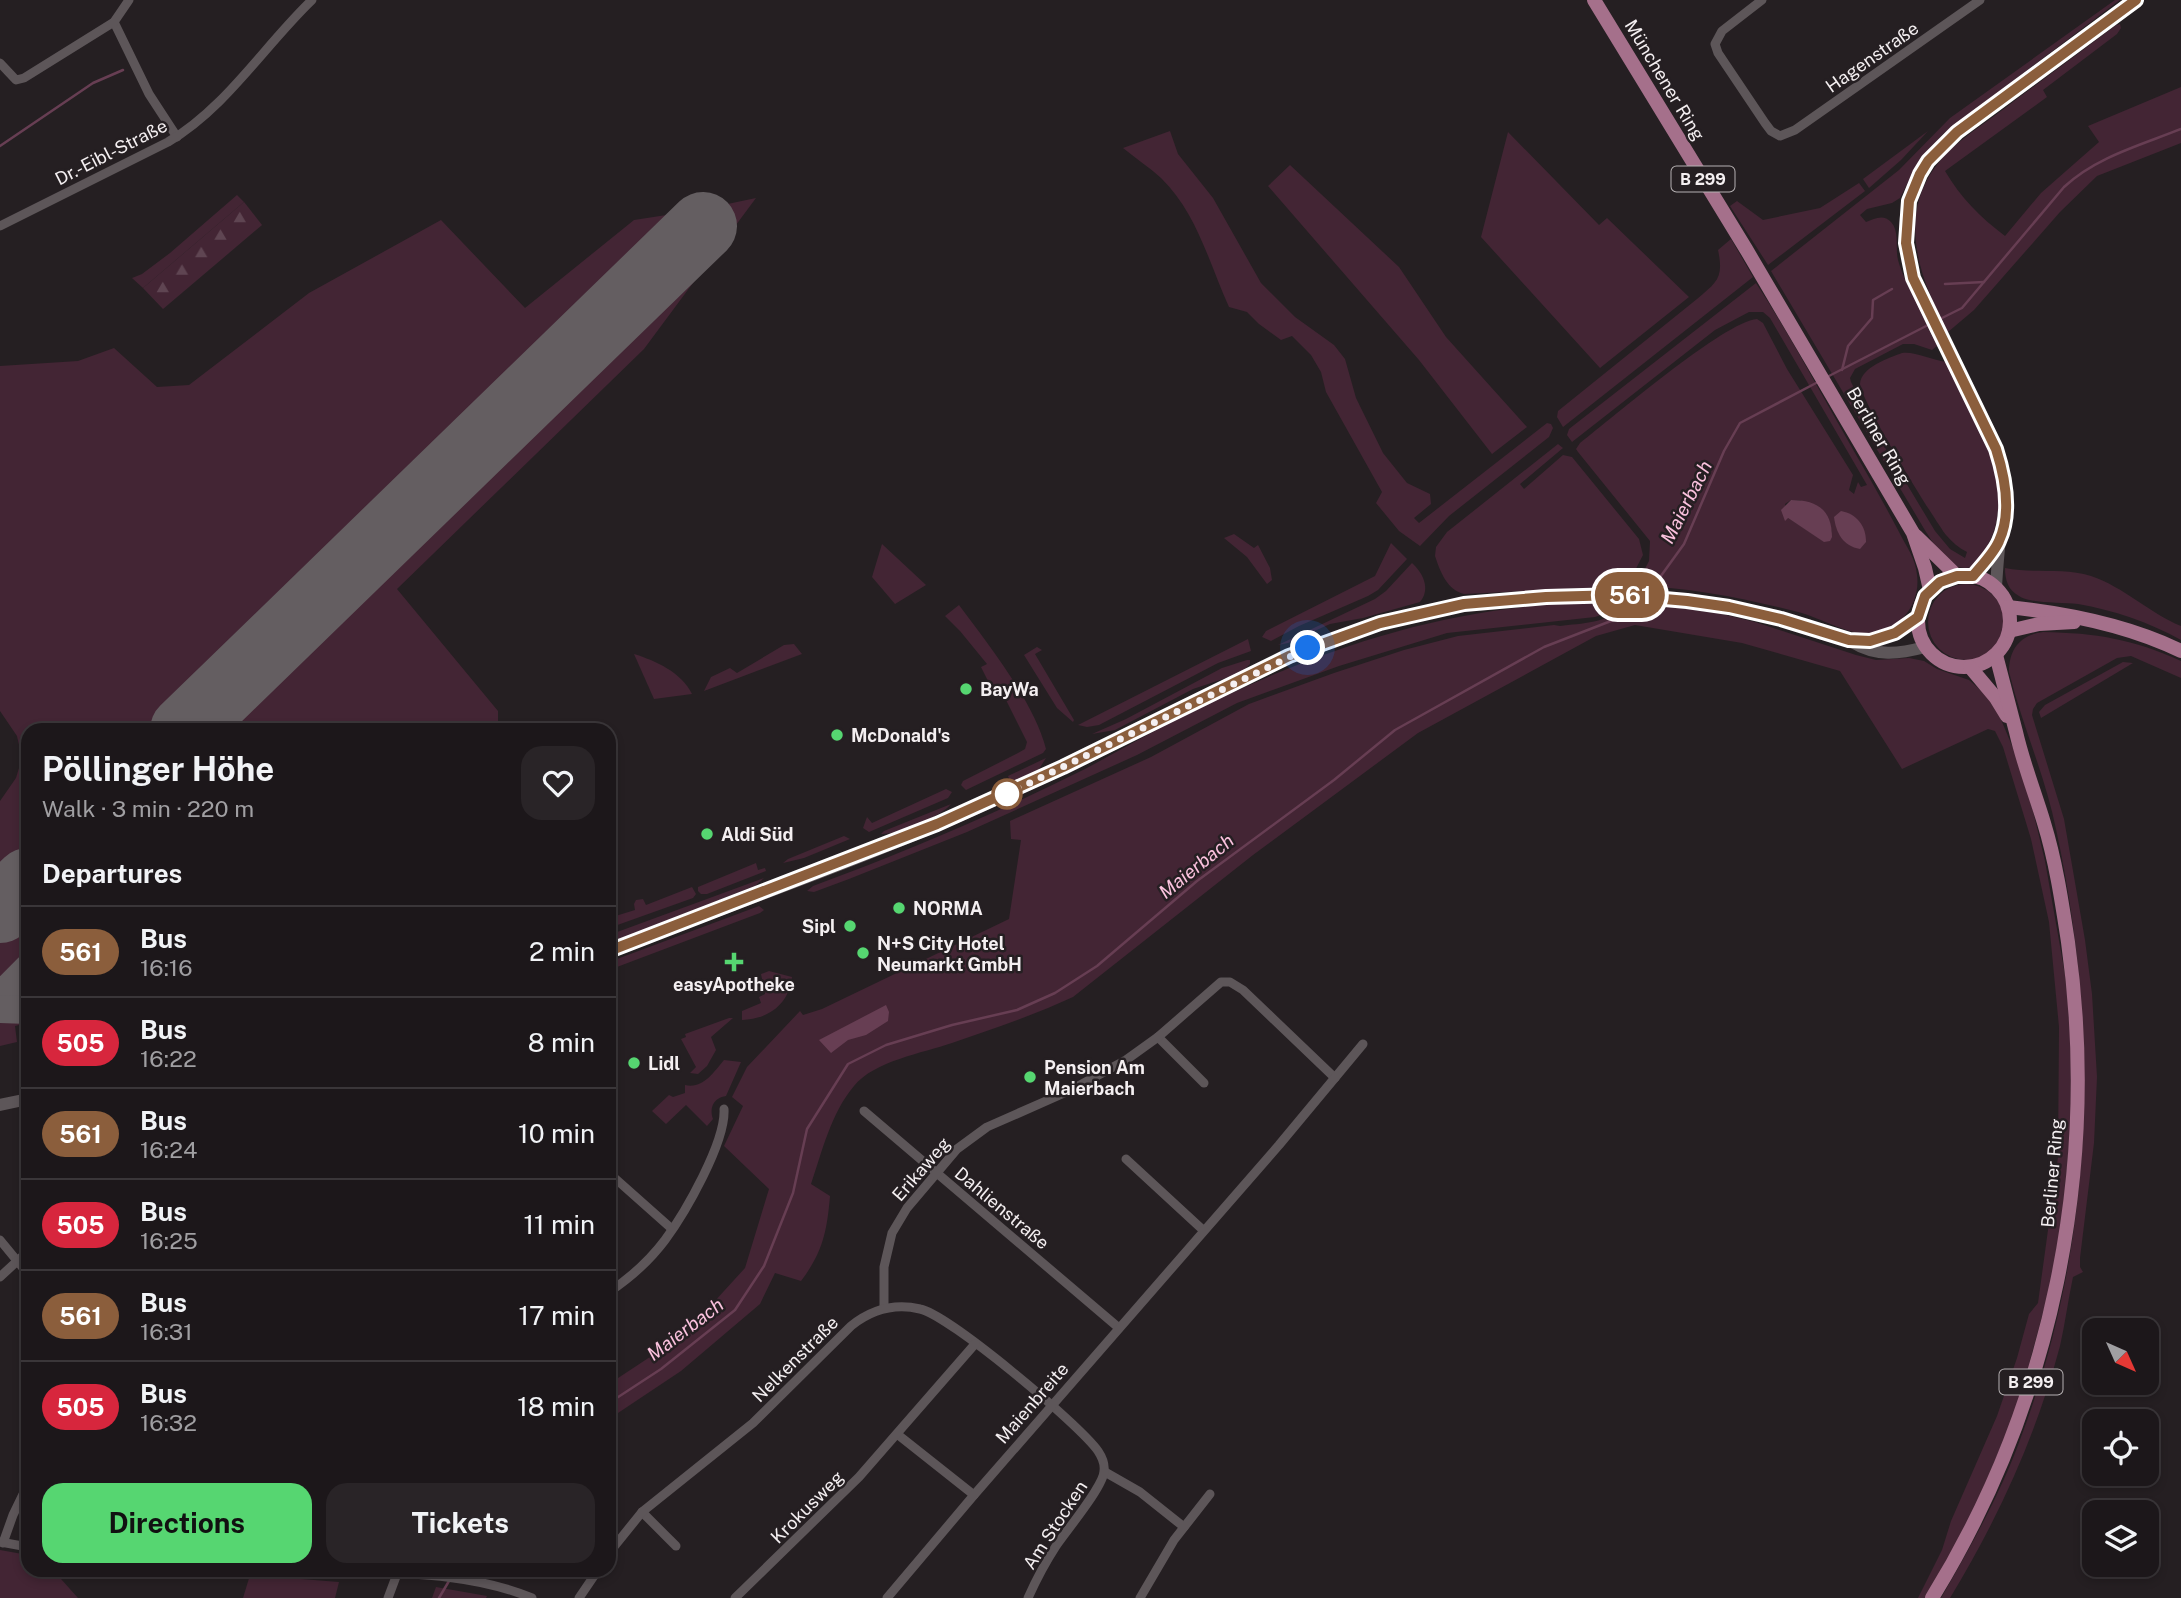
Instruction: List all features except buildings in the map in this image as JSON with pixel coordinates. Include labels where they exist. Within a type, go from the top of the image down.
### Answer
[{"type":"main road","name":"Münchener Ring","points":[[1594,0],[1812,359]]},
{"type":"main road","points":[[1996,587],[2006,504],[2004,475],[1982,417],[1913,278],[1906,243],[1909,201],[1920,174],[1935,153],[1957,132],[2136,0]]},
{"type":"main road","name":"Berliner Ring","points":[[1812,359],[1913,533],[1930,590]]},
{"type":"main road","name":"Berliner Ring","points":[[1913,533],[1957,576]]},
{"type":"main road","points":[[1973,576],[2000,540]]},
{"type":"main road","points":[[1957,576],[1973,576],[1996,587],[2008,607],[2009,631],[1996,655],[1984,663],[1956,667],[1943,663],[1925,647],[1919,632],[1918,617],[1921,603],[1940,582],[1957,576]]},
{"type":"main road","points":[[616,948],[937,824],[1070,764],[1260,670],[1329,640],[1401,618],[1464,604],[1546,597],[1620,595],[1666,598],[1754,613],[1849,640],[1881,653],[1925,647]]},
{"type":"main road","points":[[2008,607],[2059,614],[2140,634],[2181,651]]},
{"type":"main road","points":[[1849,640],[1870,641],[1887,637],[1918,617]]},
{"type":"main road","points":[[2009,631],[2039,624],[2088,621]]},
{"type":"main road","name":"Berliner Ring","points":[[1932,1598],[1964,1542],[1990,1488],[2028,1390],[2056,1293],[2072,1186],[2077,1064],[2068,943],[2045,826],[2015,732],[1996,655]]},
{"type":"main road","name":"Berliner Ring","points":[[1970,667],[1996,698],[2015,732]]},
{"type":"main road","points":[[0,1105],[21,1101]]},
{"type":"street","points":[[0,64],[16,80],[24,78],[114,22],[129,0]]},
{"type":"street","name":"Dr.-Eibl-Straße","points":[[0,226],[177,137],[215,105],[313,0]]},
{"type":"street","name":"Hagenstraße","points":[[1762,0],[1722,31],[1715,44],[1718,53],[1771,131],[1780,136],[1795,130],[1980,0]]},
{"type":"street","points":[[114,22],[149,94],[177,137]]},
{"type":"street","name":"Erikaweg","points":[[884,1308],[884,1267],[889,1242],[907,1208],[957,1149],[975,1135],[1101,1075],[1158,1037],[1217,984],[1226,981],[1243,990],[1335,1078]]},
{"type":"street","points":[[1158,1037],[1204,1083]]},
{"type":"street","name":"Maienbreite","points":[[887,1598],[1363,1044]]},
{"type":"street","points":[[616,1286],[646,1261],[672,1229],[705,1171],[722,1133],[724,1109]]},
{"type":"street","name":"Dahlienstraße","points":[[864,1111],[1119,1328]]},
{"type":"street","points":[[1126,1159],[1203,1230]]},
{"type":"street","points":[[616,1179],[672,1229]]},
{"type":"street","points":[[0,1240],[21,1264]]},
{"type":"street","points":[[0,1277],[21,1256]]},
{"type":"street","points":[[884,1308],[906,1307],[927,1311],[943,1319],[1052,1405]]},
{"type":"street","name":"Nelkenstraße","points":[[616,1544],[642,1512],[760,1416],[851,1326],[884,1308]]},
{"type":"street","name":"Krokusweg","points":[[736,1598],[826,1510],[975,1344]]},
{"type":"street","name":"Am Stocken","points":[[1028,1598],[1055,1548],[1100,1485],[1105,1472],[1102,1458],[1092,1443],[1052,1405]]},
{"type":"street","points":[[897,1434],[974,1495]]},
{"type":"street","points":[[1105,1472],[1140,1492],[1184,1527]]},
{"type":"street","points":[[1140,1598],[1164,1556],[1210,1494]]},
{"type":"street","points":[[21,1498],[2,1542],[21,1546]]},
{"type":"street","points":[[642,1512],[676,1546]]},
{"type":"street","points":[[388,1598],[396,1577]]},
{"type":"street","points":[[441,1577],[511,1589],[532,1598]]},
{"type":"street","points":[[579,1598],[593,1577]]},
{"type":"green space","points":[[2115,0],[2120,0],[1944,133],[1921,157],[1900,198],[1892,203],[1867,209],[1860,215],[1866,222],[1882,217],[1894,226],[1898,260],[1937,346],[1932,350],[1914,344],[1903,344],[1855,369],[1850,378],[1851,382],[1878,436],[1935,531],[1950,549],[1965,558],[1967,552],[1946,535],[1872,412],[1860,384],[1865,373],[1876,364],[1902,353],[1946,362],[1991,455],[1999,505],[1994,532],[1974,565],[1969,568],[1958,567],[1942,554],[1926,532],[1771,271],[1899,170],[1950,118]]},
{"type":"green space","points":[[2120,24],[2121,28],[2117,34],[2043,90],[2047,97],[1945,171],[1972,206],[2005,236],[2041,193],[2099,142],[2088,126],[2181,87],[2181,143],[2097,176],[2060,212],[1974,310],[1948,332],[1927,287],[1916,242],[1920,197],[1930,175],[1946,154],[1967,136]]},
{"type":"green space","points":[[1170,131],[1178,154],[1213,198],[1261,283],[1295,317],[1334,345],[1345,359],[1356,398],[1383,453],[1407,483],[1430,494],[1431,504],[1414,518],[1419,523],[1547,423],[1553,428],[1549,437],[1449,516],[1420,546],[1399,531],[1376,503],[1382,492],[1326,392],[1321,372],[1311,355],[1292,336],[1281,340],[1247,312],[1229,307],[1201,239],[1184,207],[1161,178],[1123,148]]},
{"type":"green space","points":[[1928,131],[1901,160],[1869,188],[1863,179]]},
{"type":"green space","points":[[1508,132],[1599,225],[1607,218],[1689,297],[1600,368],[1481,237]]},
{"type":"green space","points":[[1290,165],[1399,267],[1446,337],[1527,427],[1492,454],[1419,360],[1268,186]]},
{"type":"green space","points":[[1859,183],[1865,191],[1768,265],[1730,206],[1737,201],[1763,220],[1820,208]]},
{"type":"green space","points":[[237,195],[244,202],[143,288],[132,278],[142,274],[170,253]]},
{"type":"green space","points":[[756,198],[644,349],[397,589],[498,711],[498,723],[203,723],[722,216],[692,223],[179,723],[21,723],[21,754],[17,736],[0,711],[0,366],[78,361],[114,348],[157,387],[189,385],[309,293],[441,220],[525,308],[634,220]]},
{"type":"green space","points":[[244,202],[262,225],[163,309],[143,288]]},
{"type":"green space","points":[[1731,239],[1753,277],[1563,427],[1557,417],[1558,411],[1714,283],[1720,267],[1718,250]]},
{"type":"green space","points":[[1756,283],[1910,553],[1915,564],[1917,586],[1911,606],[1906,615],[1890,628],[1861,634],[1798,612],[1718,594],[1636,586],[1649,561],[1650,541],[1576,449],[1668,373],[1741,324],[1757,319],[1763,323],[1787,369],[1853,475],[1849,490],[1854,494],[1858,482],[1861,487],[1867,485],[1770,318],[1763,312],[1749,312],[1715,330],[1572,442],[1567,435],[1569,429]],"holes":[[[1791,500],[1800,500],[1826,514],[1832,532],[1824,541],[1788,518],[1785,504]]]},
{"type":"green space","points":[[1558,444],[1563,448],[1520,484],[1524,489],[1563,455],[1572,457],[1639,539],[1643,555],[1627,586],[1464,594],[1458,592],[1445,579],[1439,568],[1435,556],[1436,547],[1447,532]]},
{"type":"green space","points":[[1234,534],[1254,548],[1258,545],[1270,568],[1272,580],[1267,584],[1247,557],[1224,538]]},
{"type":"green space","points":[[1391,543],[1407,559],[1378,590],[1271,641],[1262,637],[1266,631],[1375,576]]},
{"type":"green space","points":[[882,544],[926,585],[895,604],[872,577]]},
{"type":"green space","points":[[1412,563],[1424,581],[1425,592],[1420,602],[1330,624],[1278,645],[1375,599]]},
{"type":"green space","points":[[2005,568],[2091,576],[2126,593],[2181,626],[2181,640],[2144,622],[2104,610],[2078,604],[2024,599],[2010,588]]},
{"type":"green space","points":[[1966,584],[1980,587],[1993,595],[2001,608],[2004,622],[2001,636],[1993,649],[1980,657],[1966,660],[1952,657],[1939,649],[1931,636],[1928,622],[1931,608],[1939,595],[1952,587]]},
{"type":"green space","points":[[1581,603],[1617,605],[1607,613],[1595,617],[1447,633],[1339,666],[1237,703],[1137,755],[967,832],[814,892],[807,891],[813,886],[916,846],[1018,801],[1085,769],[1187,714],[1282,671],[1330,653],[1378,637],[1478,613]]},
{"type":"green space","points":[[959,605],[1021,693],[1046,749],[1043,753],[966,790],[961,785],[963,781],[1025,749],[1027,742],[1001,690],[994,693],[981,667],[987,664],[945,616]]},
{"type":"green space","points":[[1623,605],[1665,609],[1667,606],[1722,614],[1876,660],[1909,658],[1924,661],[1937,669],[1969,680],[1984,693],[1997,710],[2018,760],[2045,861],[2067,986],[2071,1120],[2063,1215],[2050,1287],[2017,1408],[1972,1515],[1926,1598],[1918,1598],[1942,1550],[1951,1521],[1997,1416],[2029,1314],[2038,1303],[2058,1157],[2059,1027],[2049,922],[2031,839],[2003,747],[1995,731],[1988,729],[1902,769],[1840,671],[1742,643],[1635,625],[1596,636],[1418,733],[1253,855],[1073,997],[998,1027],[886,1064],[863,1077],[839,1108],[811,1184],[830,1196],[829,1209],[819,1251],[801,1281],[775,1273],[760,1304],[681,1371],[616,1414],[616,1379],[659,1351],[703,1314],[745,1268],[769,1189],[724,1146],[743,1106],[732,1097],[747,1067],[800,1011],[803,1015],[822,1009],[1009,919],[1021,840],[1011,839],[1010,821],[1151,757],[1249,704],[1334,673],[1458,636],[1594,622],[1617,611]]},
{"type":"green space","points":[[2043,632],[2097,636],[2147,647],[2181,661],[2181,678],[2131,656],[2117,658],[2037,703],[2033,709],[2032,715],[2064,819],[2092,994],[2097,1077],[2094,1143],[2080,1258],[2083,1272],[2073,1277],[2060,1346],[2039,1412],[2014,1476],[1968,1568],[1950,1598],[1941,1598],[1995,1499],[2021,1437],[2046,1363],[2064,1288],[2076,1212],[2083,1136],[2084,1059],[2080,982],[2056,829],[2009,672],[2011,656],[2017,644],[2028,636]]},
{"type":"green space","points":[[1248,639],[1251,651],[1218,663],[1099,725],[1078,725]]},
{"type":"green space","points":[[794,644],[802,654],[704,691],[711,677],[730,668],[737,673],[784,645]]},
{"type":"green space","points":[[1037,647],[1042,650],[1035,654],[1073,722],[1057,708],[1024,655]]},
{"type":"green space","points":[[634,654],[675,674],[692,694],[654,699]]},
{"type":"green space","points":[[1250,660],[1250,664],[1241,673],[1193,689],[1115,730],[1092,734],[1222,668]]},
{"type":"green space","points":[[2123,662],[2133,663],[2041,718],[2039,712],[2045,705]]},
{"type":"green space","points":[[1046,758],[1039,769],[1011,783],[1008,776]]},
{"type":"green space","points":[[21,761],[21,878],[0,898],[0,801],[16,778]]},
{"type":"green space","points":[[946,789],[952,792],[948,798],[869,832],[863,828],[867,817],[872,823]]},
{"type":"green space","points":[[951,804],[939,814],[919,824],[881,834],[884,831]]},
{"type":"green space","points":[[844,836],[850,839],[804,858],[783,863],[788,859]]},
{"type":"green space","points":[[756,863],[758,870],[765,868],[766,871],[707,894],[698,891],[698,887]]},
{"type":"green space","points":[[764,878],[755,886],[616,940],[616,932]]},
{"type":"green space","points":[[692,887],[696,894],[693,898],[616,926],[616,916],[635,910],[636,900],[643,899],[646,905]]},
{"type":"green space","points":[[759,906],[764,910],[616,967],[616,959]]},
{"type":"green space","points":[[16,910],[21,910],[21,969],[0,991],[0,921]]},
{"type":"green space","points":[[769,971],[792,977],[787,995],[769,1013],[742,1020],[742,1011],[761,1003],[759,997],[765,994],[761,974]]},
{"type":"green space","points":[[0,1013],[17,1013],[17,1042],[0,1046]]},
{"type":"green space","points":[[733,1018],[711,1037],[716,1050],[707,1066],[698,1074],[690,1073],[696,1067],[681,1039],[686,1037],[685,1034]]},
{"type":"green space","points":[[724,1060],[741,1062],[726,1096],[714,1104],[713,1119],[707,1126],[686,1105],[666,1124],[652,1111],[669,1095],[673,1097],[685,1093],[685,1085],[697,1085],[712,1075]]},
{"type":"green space","points":[[0,1550],[21,1554],[21,1577],[61,1577],[78,1598],[0,1598]]},
{"type":"green space","points":[[249,1577],[339,1582],[335,1598],[243,1598]]},
{"type":"green space","points":[[436,1587],[487,1596],[432,1598]]},
{"type":"shaded area","points":[[1791,500],[1808,502],[1826,513],[1831,528],[1830,541],[1824,542],[1788,518],[1785,521],[1781,510]]},
{"type":"shaded area","points":[[1841,511],[1852,515],[1862,526],[1866,542],[1860,549],[1845,542],[1839,533],[1834,517]]},
{"type":"shaded area","points":[[886,1005],[889,1012],[888,1021],[866,1035],[848,1040],[831,1053],[819,1040]]},
{"type":"waterway","points":[[0,146],[93,83],[123,70]]},
{"type":"waterway","name":"Maierbach","points":[[1936,321],[1962,308],[2064,187],[2090,168],[2119,153],[2181,129]]},
{"type":"waterway","name":"Maierbach","points":[[1945,284],[1984,282]]},
{"type":"waterway","name":"Maierbach","points":[[1842,370],[1848,346],[1872,318],[1873,300],[1892,289]]},
{"type":"waterway","name":"Maierbach","points":[[1827,377],[1930,324]]},
{"type":"waterway","name":"Maierbach","points":[[1650,591],[1684,544],[1724,451],[1740,423],[1818,382]]},
{"type":"waterway","name":"Maierbach","points":[[616,1398],[661,1369],[735,1310],[764,1266],[793,1193],[807,1129],[848,1064],[886,1045],[952,1025],[1017,1010],[1055,993],[1097,966],[1197,881],[1334,780],[1395,730],[1544,647],[1634,612],[1642,602]]},
{"type":"waterway","name":"Maierbach","points":[[439,1598],[449,1581]]},
{"type":"taxiway","points":[[14,895],[21,903]]},
{"type":"taxiway","points":[[0,996],[21,975]]},
{"type":"taxiway","points":[[0,1009],[21,1010]]},
{"type":"runway","points":[[191,723],[703,226]]},
{"type":"runway","points":[[0,909],[21,889]]},
{"type":"bus line","name":"561","points":[[616,948],[937,824],[994,800],[1289,656],[1349,633],[1401,618],[1464,604],[1546,597],[1620,595],[1729,607],[1781,619],[1849,640],[1877,640],[1903,628],[1918,617],[1921,603],[1935,585],[1951,577],[1973,576],[2000,540],[2006,504],[2004,475],[1996,449],[1924,303],[1909,266],[1906,228],[1913,189],[1928,161],[1957,132],[2136,0]]},
{"type":"place","name":"BayWa","points":[[966,689]]},
{"type":"place","name":"McDonald's","points":[[837,735]]},
{"type":"place","name":"Aldi Süd","points":[[707,834]]},
{"type":"place","name":"NORMA","points":[[899,908]]},
{"type":"place","name":"Sipl","points":[[850,926]]},
{"type":"place","name":"N+S City Hotel Neumarkt GmbH","points":[[863,953]]},
{"type":"place","name":"easyApotheke","points":[[734,962]]},
{"type":"place","name":"Lidl","points":[[634,1063]]},
{"type":"place","name":"Pension Am Maierbach","points":[[1030,1077]]},
{"type":"route","points":[[1007,794],[1308,648]]}]
